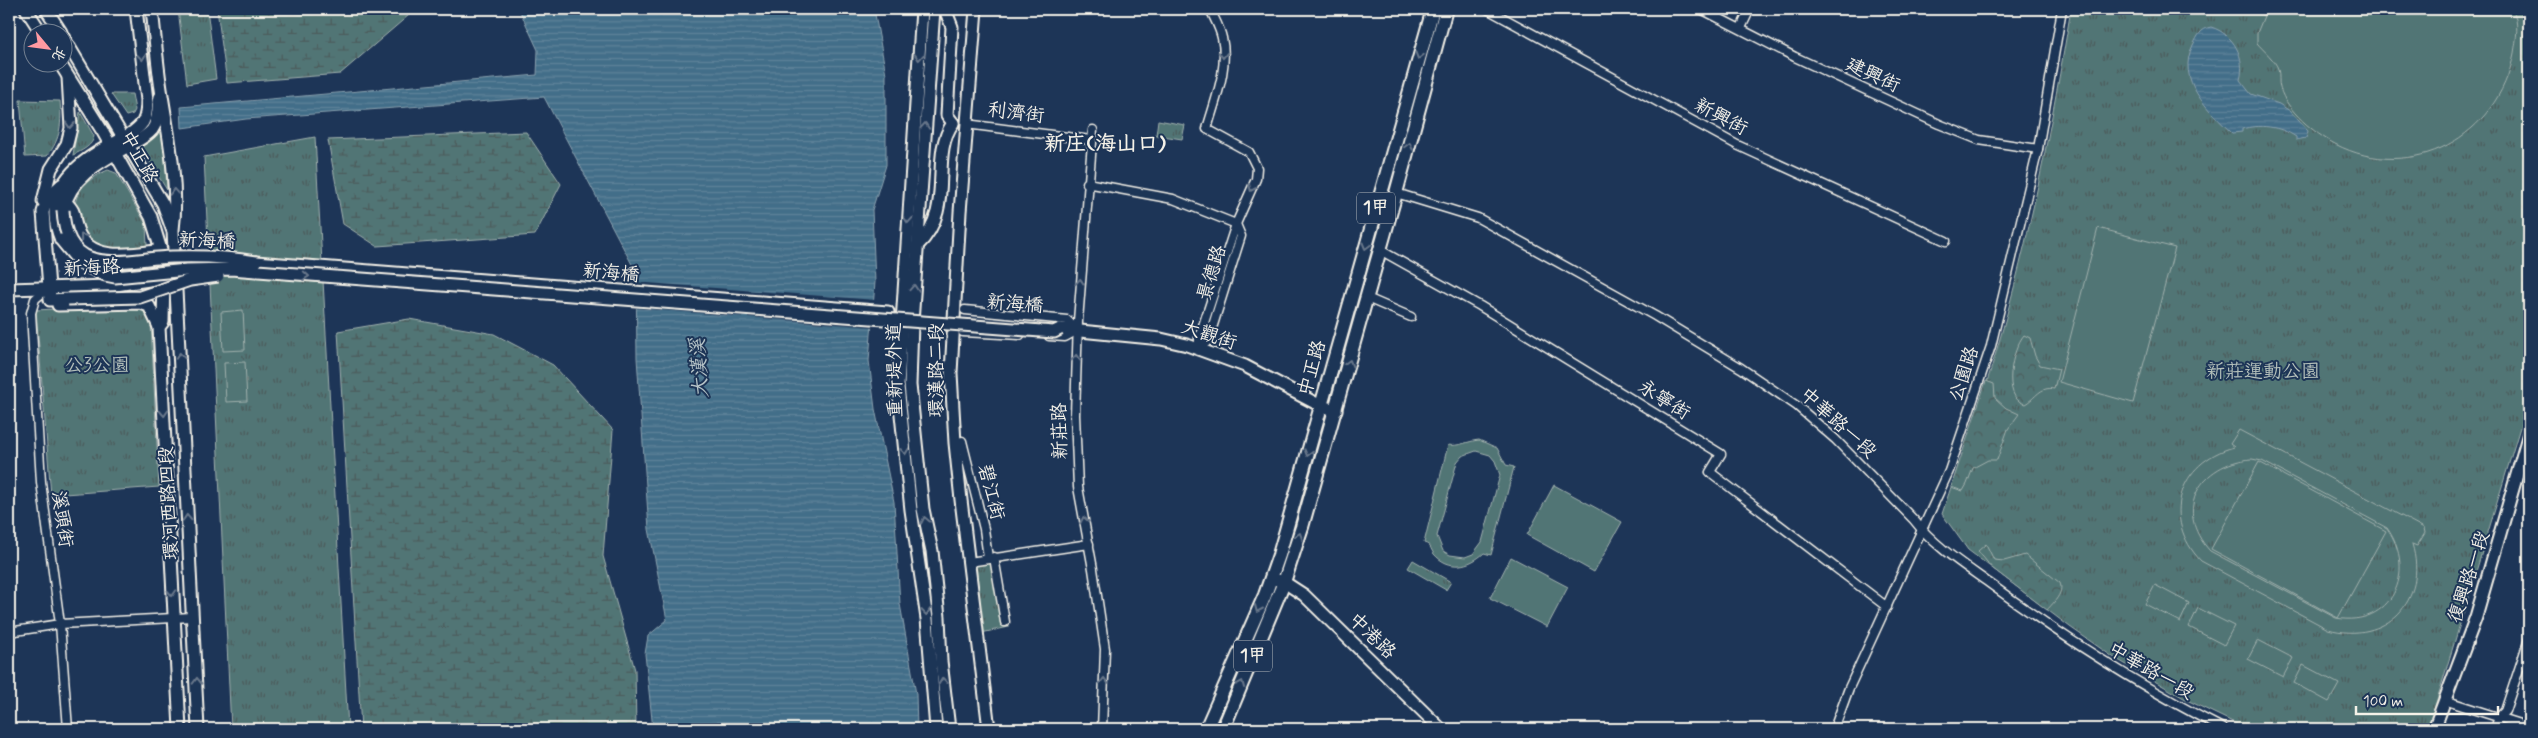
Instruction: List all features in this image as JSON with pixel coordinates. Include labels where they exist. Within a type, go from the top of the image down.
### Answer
[{"type":"main road","name":"中正路","points":[[1206,729],[1271,578],[1433,9]]},
{"type":"main road","name":"中正路","points":[[1222,729],[1284,582],[1336,410],[1446,9]]},
{"type":"street","points":[[26,9],[34,22]]},
{"type":"street","name":"中正路","points":[[46,9],[54,22]]},
{"type":"street","points":[[126,142],[146,113],[147,100],[136,9]]},
{"type":"street","points":[[152,9],[161,90],[169,135],[175,212],[173,230]]},
{"type":"street","name":"重新堤外道","points":[[922,9],[898,386],[911,510],[927,619],[936,729]]},
{"type":"street","name":"重新堤外道","points":[[934,9],[917,246],[910,385],[923,509],[932,551],[948,729]]},
{"type":"street","points":[[945,9],[952,27],[947,115],[953,124]]},
{"type":"street","name":"環漢路二段","points":[[976,9],[951,340],[955,443],[989,729]]},
{"type":"street","name":"景德路","points":[[1199,348],[1199,338],[1236,224],[1256,179],[1256,168],[1249,152],[1207,129],[1223,70],[1224,50],[1222,36],[1210,9]]},
{"type":"street","name":"新興街","points":[[1487,9],[1737,145],[1946,242]]},
{"type":"street","name":"建興街","points":[[1701,9],[1795,57],[1939,124],[1979,140],[2038,149]]},
{"type":"street","points":[[1741,28],[1750,9]]},
{"type":"street","name":"公園路","points":[[1834,729],[1849,688],[1950,470],[1991,346],[2038,149],[2062,9]]},
{"type":"street","name":"中正路","points":[[72,51],[163,204],[173,230]]},
{"type":"street","name":"中正路","points":[[65,72],[77,89],[151,217],[161,250],[164,278]]},
{"type":"street","points":[[68,77],[71,128],[67,144],[52,169],[44,194],[43,212],[50,300],[59,306],[140,303],[149,306],[160,327]]},
{"type":"street","points":[[43,212],[48,197],[62,184],[70,172],[152,130],[157,120],[161,90]]},
{"type":"street","points":[[917,246],[926,238],[940,208],[945,134],[953,124]]},
{"type":"street","points":[[953,124],[966,124]]},
{"type":"street","name":"利濟街","points":[[966,124],[1091,140]]},
{"type":"street","name":"新莊路","points":[[1093,130],[1087,182],[1077,330],[1075,415],[1078,478],[1105,649],[1102,729]]},
{"type":"street","points":[[112,150],[82,175],[64,205],[75,212],[76,228],[82,238],[92,247],[106,254],[122,255],[161,250]]},
{"type":"street","points":[[1087,182],[1173,199],[1236,224]]},
{"type":"street","name":"新海橋","points":[[62,184],[55,206],[56,228],[61,240],[80,263],[95,272],[115,277],[209,269],[1054,332],[1060,329]]},
{"type":"street","name":"中華路一段","points":[[1396,194],[1478,218],[1655,316],[1749,373],[1804,412],[1835,439],[1914,520],[1922,531],[1965,565],[2072,642],[2150,690],[2224,729]]},
{"type":"street","name":"新海橋","points":[[64,205],[64,223],[72,242],[84,254],[107,263],[170,257],[228,257],[342,269],[1053,325],[1060,329]]},
{"type":"street","name":"環河西路四段","points":[[173,230],[192,617],[197,670],[198,729]]},
{"type":"street","name":"永寧街","points":[[1380,250],[1480,306],[1721,454],[1710,472],[1887,607]]},
{"type":"street","points":[[50,300],[140,296],[206,277],[257,272]]},
{"type":"street","name":"新海路","points":[[9,289],[109,286],[176,276]]},
{"type":"street","name":"環河西路四段","points":[[164,278],[163,322],[160,327],[180,729]]},
{"type":"street","name":"溪頭街","points":[[48,288],[35,299],[31,313],[41,482],[60,624],[68,729]]},
{"type":"street","points":[[1367,298],[1411,317]]},
{"type":"street","name":"大觀街","points":[[965,310],[1067,320],[1077,330]]},
{"type":"street","name":"大觀街","points":[[1060,329],[1161,338],[1199,348],[1245,366],[1321,406],[1336,410]]},
{"type":"street","name":"大觀街","points":[[962,332],[1065,337],[1077,330]]},
{"type":"street","name":"復興路一段","points":[[2434,729],[2476,617],[2529,433]]},
{"type":"street","name":"碧江街","points":[[955,443],[962,441],[1005,622]]},
{"type":"street","points":[[969,562],[991,557],[1089,544]]},
{"type":"street","name":"中港路","points":[[1271,578],[1284,582],[1304,595],[1441,729]]},
{"type":"street","points":[[9,632],[60,624],[192,617]]},
{"type":"street","points":[[2495,729],[2499,717],[2505,711],[2529,638]]},
{"type":"street","points":[[2444,700],[2529,727]]},
{"type":"green space","points":[[178,9],[207,9],[216,79],[187,84]]},
{"type":"green space","points":[[217,9],[416,9],[340,74],[227,83]]},
{"type":"green space","name":"新莊運動公園","points":[[2071,9],[2529,9],[2529,367],[2521,424],[2428,729],[2247,729],[2189,701],[2113,657],[2070,627],[1968,550],[1942,514],[1991,370],[2020,265],[2048,137]]},
{"type":"green space","points":[[2249,9],[2512,9],[2517,25],[2514,53],[2505,83],[2490,108],[2471,129],[2447,145],[2421,155],[2393,158],[2364,155],[2335,144],[2310,128],[2295,113],[2280,88],[2277,66],[2257,43],[2257,33],[2264,16]]},
{"type":"green space","points":[[111,94],[132,94],[135,110],[133,114],[126,116]]},
{"type":"green space","points":[[20,100],[60,101],[60,130],[52,150],[47,156],[25,157]]},
{"type":"green space","points":[[80,112],[94,136],[89,145],[73,155]]},
{"type":"green space","points":[[1158,120],[1185,125],[1182,139],[1156,135]]},
{"type":"green space","points":[[162,122],[167,190],[141,148],[143,141]]},
{"type":"green space","points":[[526,132],[561,184],[535,235],[377,246],[343,224],[328,140]]},
{"type":"green space","points":[[315,137],[348,729],[231,729],[204,157]]},
{"type":"green space","points":[[108,170],[116,173],[146,224],[147,246],[127,250],[103,249],[91,243],[82,230],[75,210],[78,193],[90,180]]},
{"type":"green space","points":[[2098,228],[2175,248],[2133,403],[2059,382]]},
{"type":"green space","name":"公3公園","points":[[131,305],[146,311],[151,323],[159,487],[51,495],[36,310]]},
{"type":"green space","points":[[243,310],[245,350],[223,351],[221,312]]},
{"type":"green space","points":[[409,319],[494,334],[553,365],[613,430],[603,556],[635,670],[636,729],[361,729],[338,331]]},
{"type":"green space","points":[[2024,335],[2030,338],[2035,356],[2040,365],[2059,369],[2054,389],[2045,389],[2025,404],[2018,400],[2013,393],[2011,383],[2013,361]]},
{"type":"green space","points":[[245,362],[247,401],[226,402],[224,363]]},
{"type":"green space","points":[[1986,381],[1994,384],[1995,398],[2006,408],[2019,414],[2008,429],[1997,460],[1988,460],[1973,468],[1963,491],[1951,487]]},
{"type":"green space","points":[[2239,430],[2424,528],[2425,533],[2417,546],[2412,544],[2416,565],[2414,584],[2408,600],[2398,614],[2385,624],[2368,630],[2349,632],[2328,629],[2201,561],[2189,545],[2181,528],[2179,510],[2182,494],[2188,479],[2200,465],[2215,454],[2234,447],[2230,444]],"holes":[[[2252,459],[2262,461],[2387,528],[2396,545],[2400,562],[2399,578],[2394,593],[2384,606],[2372,614],[2355,619],[2336,618],[2210,551],[2199,535],[2193,520],[2193,505],[2197,491],[2206,479],[2218,469],[2234,462]]]},
{"type":"green space","points":[[1479,440],[1497,448],[1506,465],[1514,467],[1491,555],[1484,553],[1466,564],[1452,565],[1440,559],[1424,543],[1448,445]],"holes":[[[1476,451],[1490,455],[1495,461],[1500,475],[1482,542],[1473,554],[1465,557],[1450,555],[1443,551],[1437,536],[1457,462],[1462,456]]]},
{"type":"green space","points":[[2259,462],[2386,531],[2338,618],[2211,549]]},
{"type":"green space","points":[[1554,485],[1622,522],[1594,572],[1527,535]]},
{"type":"green space","points":[[1986,544],[1994,560],[2004,561],[2025,555],[2060,583],[2061,590],[2047,610],[1992,568],[1978,551]]},
{"type":"green space","points":[[1511,557],[1568,587],[1547,627],[1490,598]]},
{"type":"green space","points":[[993,560],[1009,627],[981,633],[973,564]]},
{"type":"green space","points":[[1413,560],[1451,582],[1446,590],[1408,568]]},
{"type":"green space","points":[[2155,585],[2189,603],[2180,622],[2145,604]]},
{"type":"green space","points":[[2198,608],[2234,626],[2224,645],[2189,627]]},
{"type":"green space","points":[[2258,640],[2293,658],[2283,677],[2248,659]]},
{"type":"green space","points":[[2303,665],[2339,684],[2329,702],[2294,683]]},
{"type":"water","name":"大漢溪","points":[[519,9],[874,9],[886,74],[886,165],[872,210],[875,282],[869,361],[875,409],[894,502],[900,604],[916,694],[917,729],[653,729],[645,654],[648,636],[667,620],[649,529],[637,358],[636,272],[544,97],[246,119],[182,128],[181,107],[537,75],[538,50]]},
{"type":"water","points":[[2211,27],[2219,30],[2232,41],[2240,55],[2240,80],[2251,94],[2279,104],[2290,111],[2308,131],[2306,138],[2296,140],[2296,137],[2283,130],[2262,126],[2249,127],[2242,129],[2242,132],[2232,133],[2205,105],[2191,82],[2188,70],[2193,45],[2204,29]]},
{"type":"pier","points":[[634,282],[876,300],[874,327],[634,308]]},
{"type":"district","name":"新庄(海山口)","points":[[1105,144]]}]
